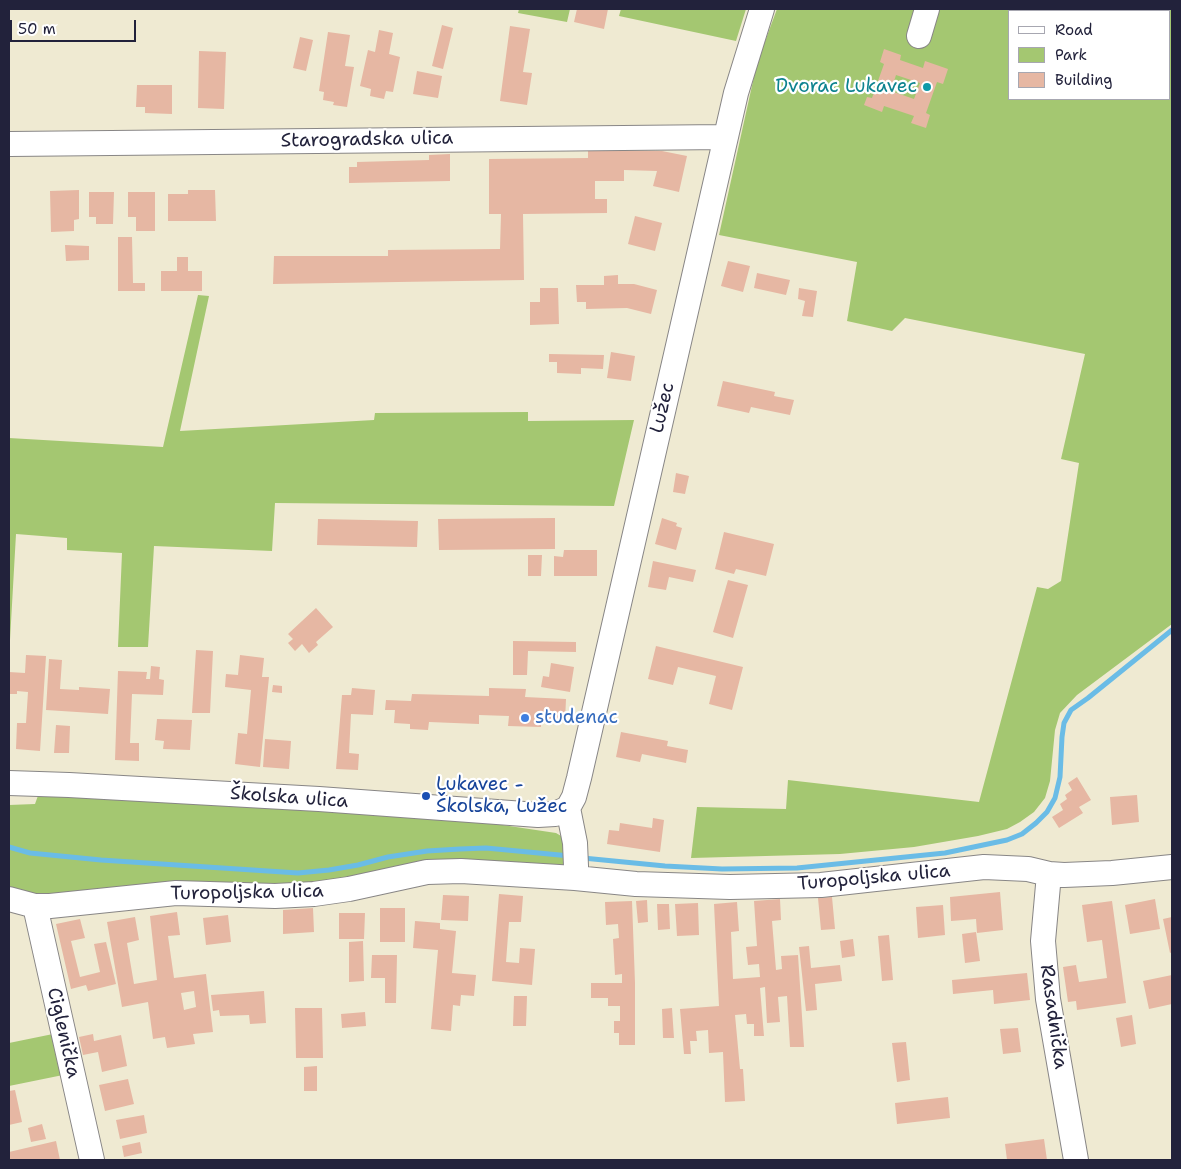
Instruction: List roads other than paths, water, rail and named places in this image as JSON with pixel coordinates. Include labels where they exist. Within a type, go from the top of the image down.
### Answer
[{"type":"street","name":"Lužec","points":[[568,808],[574,797],[579,778],[725,137],[738,84],[762,9]]},
{"type":"street","points":[[919,36],[927,9]]},
{"type":"street","name":"Starogradska ulica","points":[[9,144],[725,137]]},
{"type":"street","name":"Školska ulica","points":[[9,783],[319,799],[538,815],[555,814],[568,808]]},
{"type":"street","points":[[568,808],[576,862]]},
{"type":"street","name":"Turopoljska ulica","points":[[9,899],[35,906],[50,906],[176,893],[276,896],[314,894],[349,889],[427,872],[576,862],[636,884],[730,887],[821,885],[984,867],[1028,869],[1064,875],[1112,873],[1172,867]]},
{"type":"street","name":"Rasadnička","points":[[1049,874],[1043,941],[1048,999],[1076,1160]]},
{"type":"street","name":"Ciglenička","points":[[35,906],[92,1160]]},
{"type":"waterway","points":[[583,858],[665,866],[722,869],[797,868],[945,853],[1007,840],[1022,834],[1036,823],[1047,812],[1055,798],[1060,777],[1064,723],[1071,710],[1172,630]]},
{"type":"waterway","points":[[9,847],[30,853],[101,860],[298,873],[329,870],[388,857],[427,851],[486,848],[570,856]]},
{"type":"place","name":"Dvorac Lukavec","points":[[927,87]]},
{"type":"place","name":"studenac","points":[[525,718]]},
{"type":"place","name":"Lukavec - Školska, Lužec","points":[[426,796]]}]
